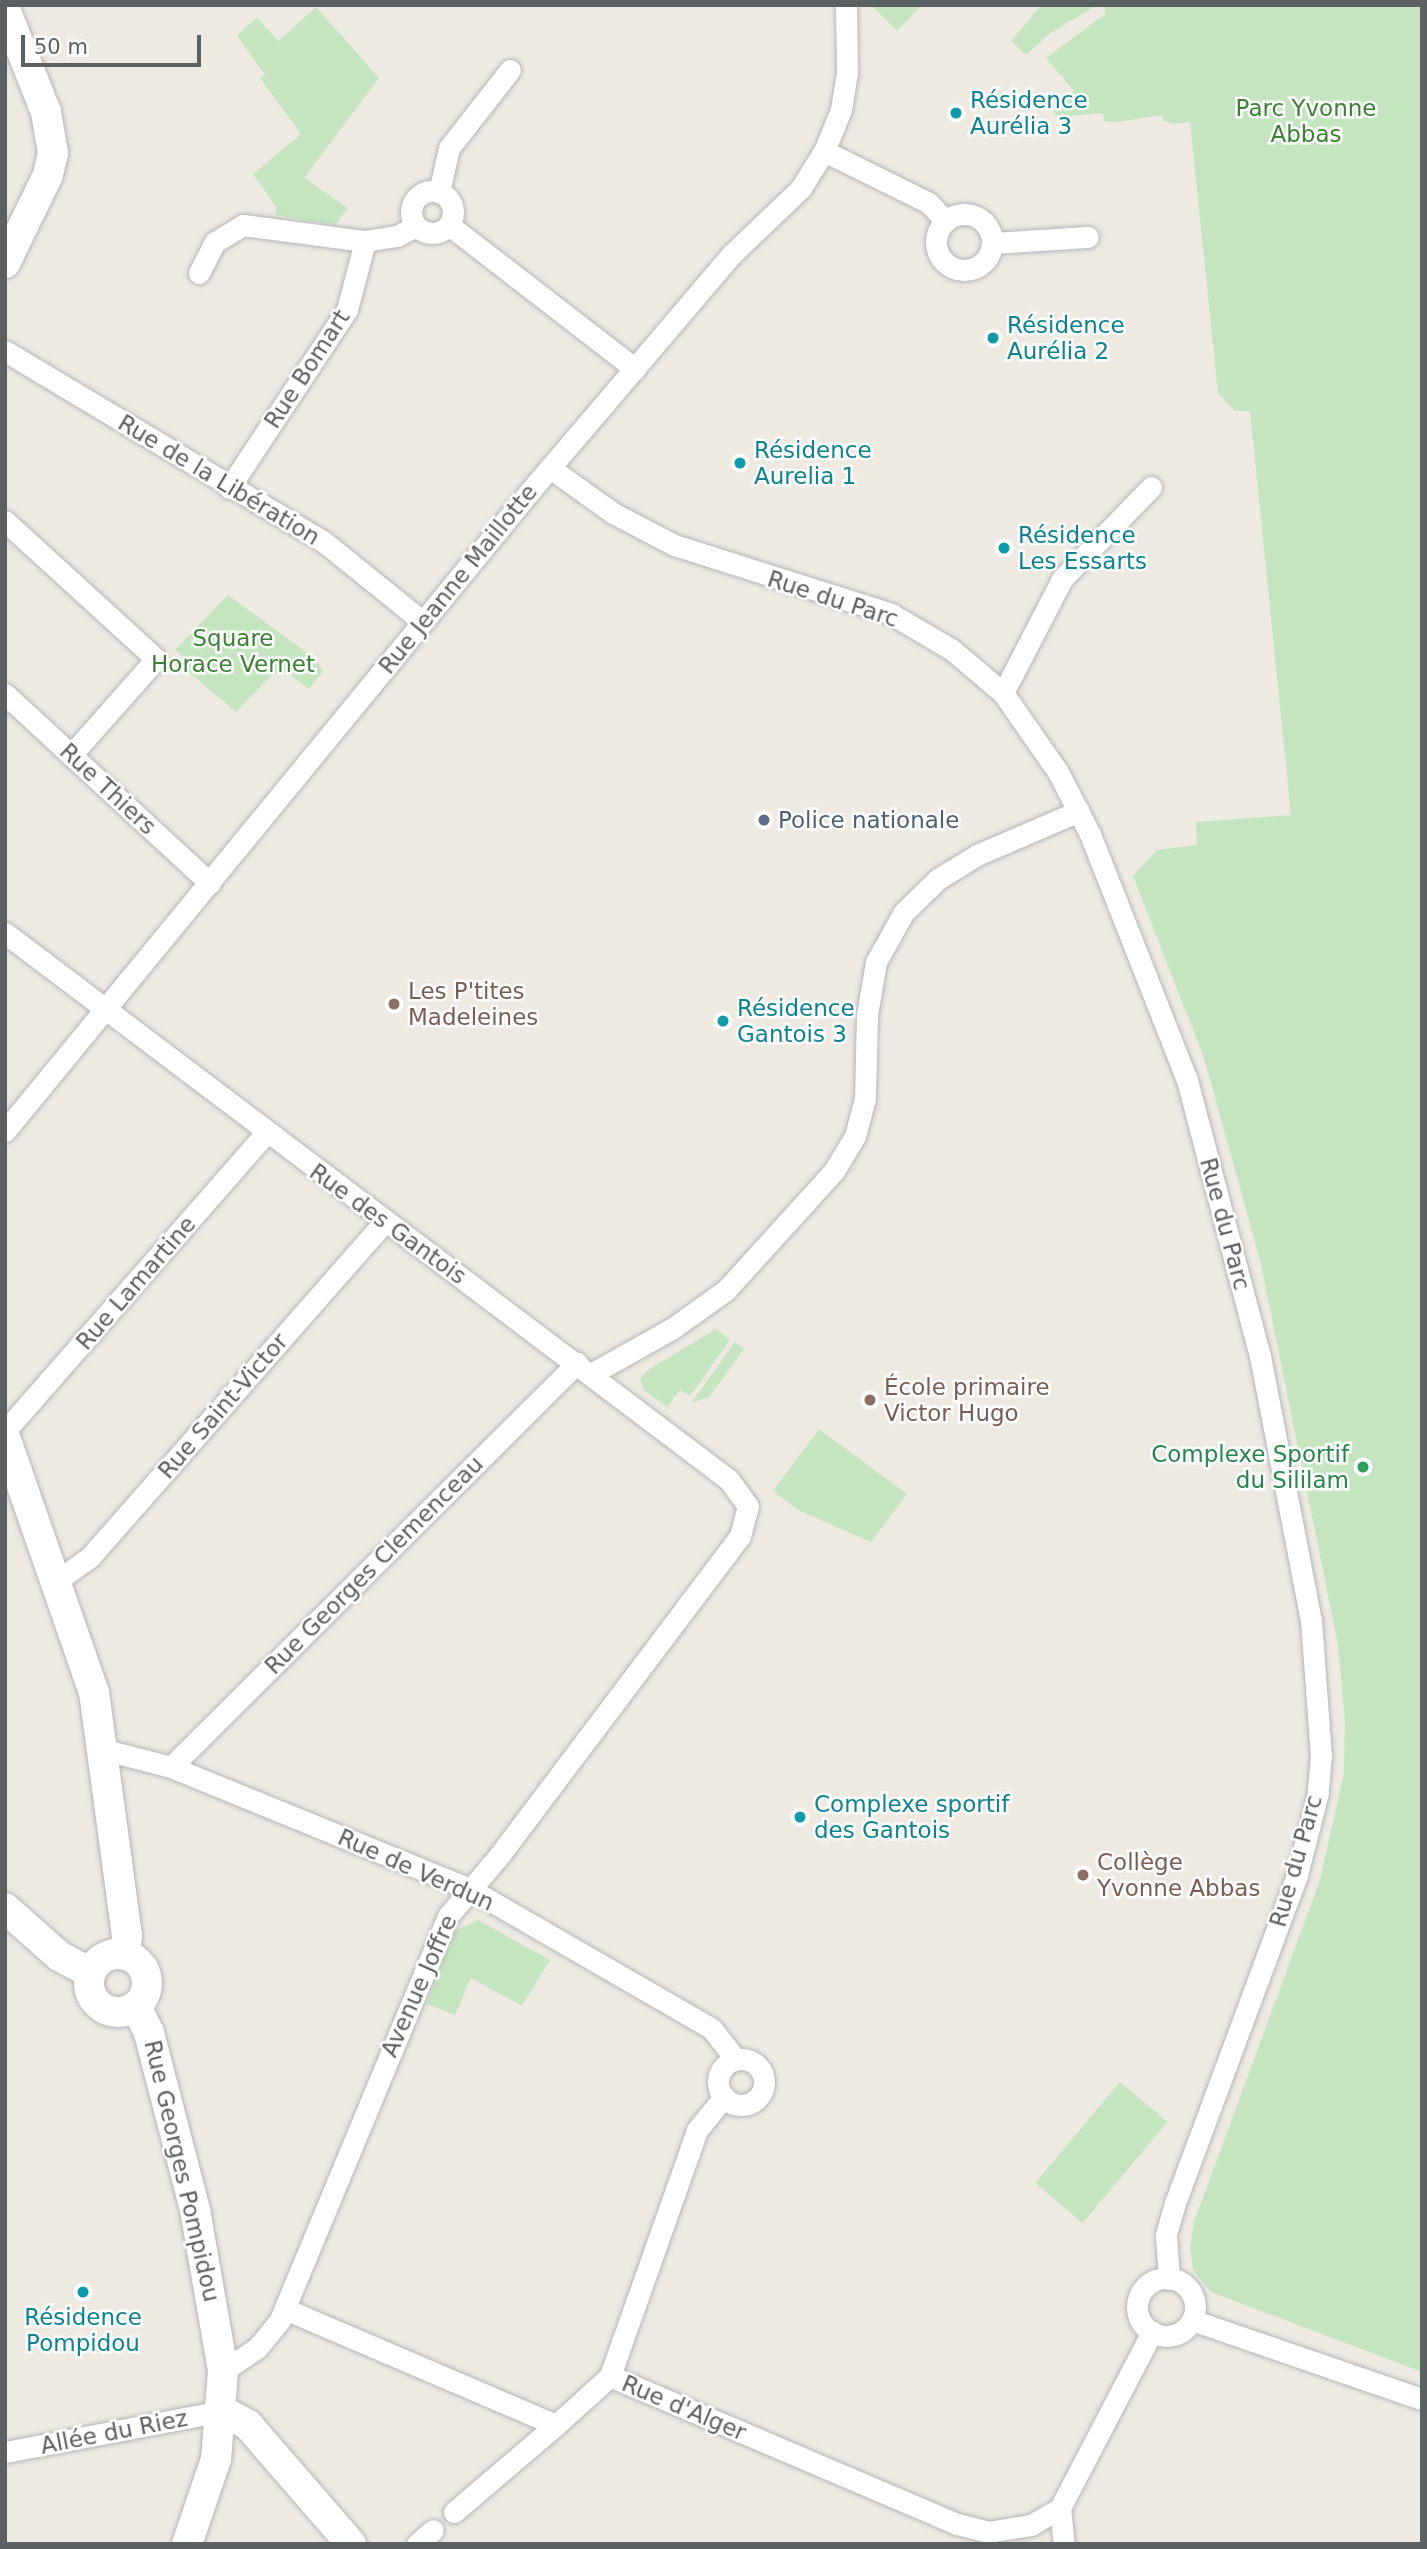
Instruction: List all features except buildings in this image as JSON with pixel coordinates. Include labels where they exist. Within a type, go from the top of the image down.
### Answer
[{"type":"street","name":"Rue Jeanne Maillotte","points":[[5,1130],[550,468],[731,255],[790,202],[824,151],[846,86],[846,5]]},
{"type":"street","points":[[5,9],[46,112],[53,153],[48,175],[5,263]]},
{"type":"street","points":[[439,192],[449,148],[510,70]]},
{"type":"street","points":[[824,151],[929,203],[945,221]]},
{"type":"street","points":[[425,192],[439,192],[452,206],[449,225],[433,233],[416,226],[411,213],[414,200],[425,192]]},
{"type":"street","points":[[962,214],[980,218],[992,243],[978,266],[952,267],[936,246],[945,221],[962,214]]},
{"type":"street","points":[[199,273],[215,242],[243,225],[365,241],[397,236],[416,226]]},
{"type":"street","points":[[449,225],[635,369]]},
{"type":"street","points":[[992,243],[1088,237]]},
{"type":"street","name":"Rue Bomart","points":[[229,488],[347,310],[365,241]]},
{"type":"street","name":"Rue de la Libération","points":[[5,351],[229,488],[324,542],[423,622]]},
{"type":"street","name":"Rue du Parc","points":[[550,468],[614,513],[674,545],[891,614],[951,649],[1003,694],[1058,772],[1079,811],[1166,1019],[1211,1167],[1260,1356],[1319,1680],[1321,1755],[1308,1835],[1175,2203],[1166,2235],[1170,2279]]},
{"type":"street","points":[[1003,694],[1062,579],[1151,486]]},
{"type":"street","points":[[5,521],[156,659],[71,755]]},
{"type":"street","name":"Rue Thiers","points":[[5,694],[210,883]]},
{"type":"street","name":"Rue Georges Clemenceau","points":[[171,1767],[584,1369],[673,1328],[726,1290],[770,1245],[840,1161],[855,1136],[865,1098],[867,1015],[876,962],[904,912],[937,879],[977,855],[1079,811]]},
{"type":"street","name":"Rue des Gantois","points":[[5,933],[265,1133],[737,1486],[748,1506],[744,1528]]},
{"type":"street","name":"Rue Lamartine","points":[[5,1434],[265,1133]]},
{"type":"street","name":"Rue Saint-Victor","points":[[55,1582],[90,1557],[384,1222]]},
{"type":"street","points":[[5,1434],[94,1692],[105,1750],[127,1935],[125,1955]]},
{"type":"street","name":"Avenue Joffre","points":[[223,2371],[267,2338],[285,2309],[441,1927],[744,1528]]},
{"type":"street","name":"Rue de Verdun","points":[[105,1750],[171,1767],[470,1889],[712,2029],[736,2060]]},
{"type":"street","points":[[5,1908],[59,1956],[91,1973]]},
{"type":"street","points":[[125,1955],[139,1963],[146,1977],[145,1993],[136,2006],[118,2012],[101,2006],[91,1991],[91,1973],[105,1958],[125,1955]]},
{"type":"street","name":"Rue Georges Pompidou","points":[[136,2006],[149,2033],[195,2210],[223,2371],[223,2412],[212,2477],[187,2544]]},
{"type":"street","points":[[736,2060],[757,2066],[763,2075],[762,2092],[745,2105],[724,2097],[719,2075],[736,2060]]},
{"type":"street","points":[[610,2376],[701,2123],[724,2097]]},
{"type":"street","points":[[1170,2279],[1191,2293],[1192,2320],[1170,2336],[1152,2332],[1139,2317],[1139,2298],[1151,2283],[1170,2279]]},
{"type":"street","points":[[285,2309],[556,2425]]},
{"type":"street","points":[[1192,2320],[1422,2399]]},
{"type":"street","points":[[1064,2544],[1060,2508],[1152,2332]]},
{"type":"street","name":"Rue d'Alger","points":[[454,2512],[610,2376],[974,2530],[1031,2525],[1060,2508]]},
{"type":"street","points":[[223,2412],[248,2425],[351,2544]]},
{"type":"street","name":"Allée du Riez","points":[[5,2452],[223,2412]]},
{"type":"green space","points":[[871,5],[922,5],[897,31]]},
{"type":"green space","points":[[1041,5],[1097,5],[1049,34],[1026,55],[1011,41]]},
{"type":"green space","name":"Complexe Sportif du Sililam","points":[[1105,5],[1422,5],[1422,2372],[1211,2292],[1193,2270],[1190,2248],[1194,2222],[1320,1880],[1344,1773],[1345,1722],[1338,1645],[1260,1260],[1204,1058],[1133,876],[1157,850],[1197,845],[1196,822],[1291,815],[1250,411],[1235,411],[1218,393],[1190,122],[1174,124],[1164,121],[1162,115],[1117,122],[1104,121],[1103,113],[1058,117],[1053,111],[1074,91],[1046,58],[1105,14]]},
{"type":"green space","points":[[316,7],[379,78],[304,178],[348,208],[335,225],[275,215],[277,208],[253,174],[301,134],[260,78],[265,75],[237,35],[257,17],[278,41]]},
{"type":"green space","name":"Square Horace Vernet","points":[[228,595],[317,660],[323,671],[309,689],[287,673],[272,675],[236,712],[178,663],[183,657],[175,650]]},
{"type":"green space","points":[[716,1329],[730,1340],[690,1396],[680,1390],[667,1407],[644,1390],[640,1379],[648,1370]]},
{"type":"green space","points":[[735,1342],[744,1349],[709,1397],[691,1403]]},
{"type":"green space","points":[[819,1429],[907,1494],[871,1542],[800,1511],[773,1491]]},
{"type":"green space","points":[[478,1920],[550,1960],[522,2006],[471,1978],[455,2015],[427,2004],[455,1931]]},
{"type":"green space","points":[[1120,2082],[1167,2122],[1083,2223],[1035,2183]]},
{"type":"place","name":"Résidence Aurélia 3","points":[[956,113]]},
{"type":"place","name":"Résidence Aurélia 2","points":[[993,338]]},
{"type":"place","name":"Résidence Aurelia 1","points":[[740,463]]},
{"type":"place","name":"Résidence Les Essarts","points":[[1004,548]]},
{"type":"place","name":"Police nationale","points":[[764,820]]},
{"type":"place","name":"Les P'tites Madeleines","points":[[394,1004]]},
{"type":"place","name":"Résidence Gantois 3","points":[[723,1021]]},
{"type":"place","name":"École primaire Victor Hugo","points":[[870,1400]]},
{"type":"place","name":"Complexe Sportif du Sililam","points":[[1363,1467]]},
{"type":"place","name":"Complexe sportif des Gantois","points":[[800,1817]]},
{"type":"place","name":"Collège Yvonne Abbas","points":[[1083,1875]]},
{"type":"place","name":"Résidence Pompidou","points":[[83,2292]]},
{"type":"park label","name":"Parc Yvonne Abbas","points":[[1306,121]]}]
